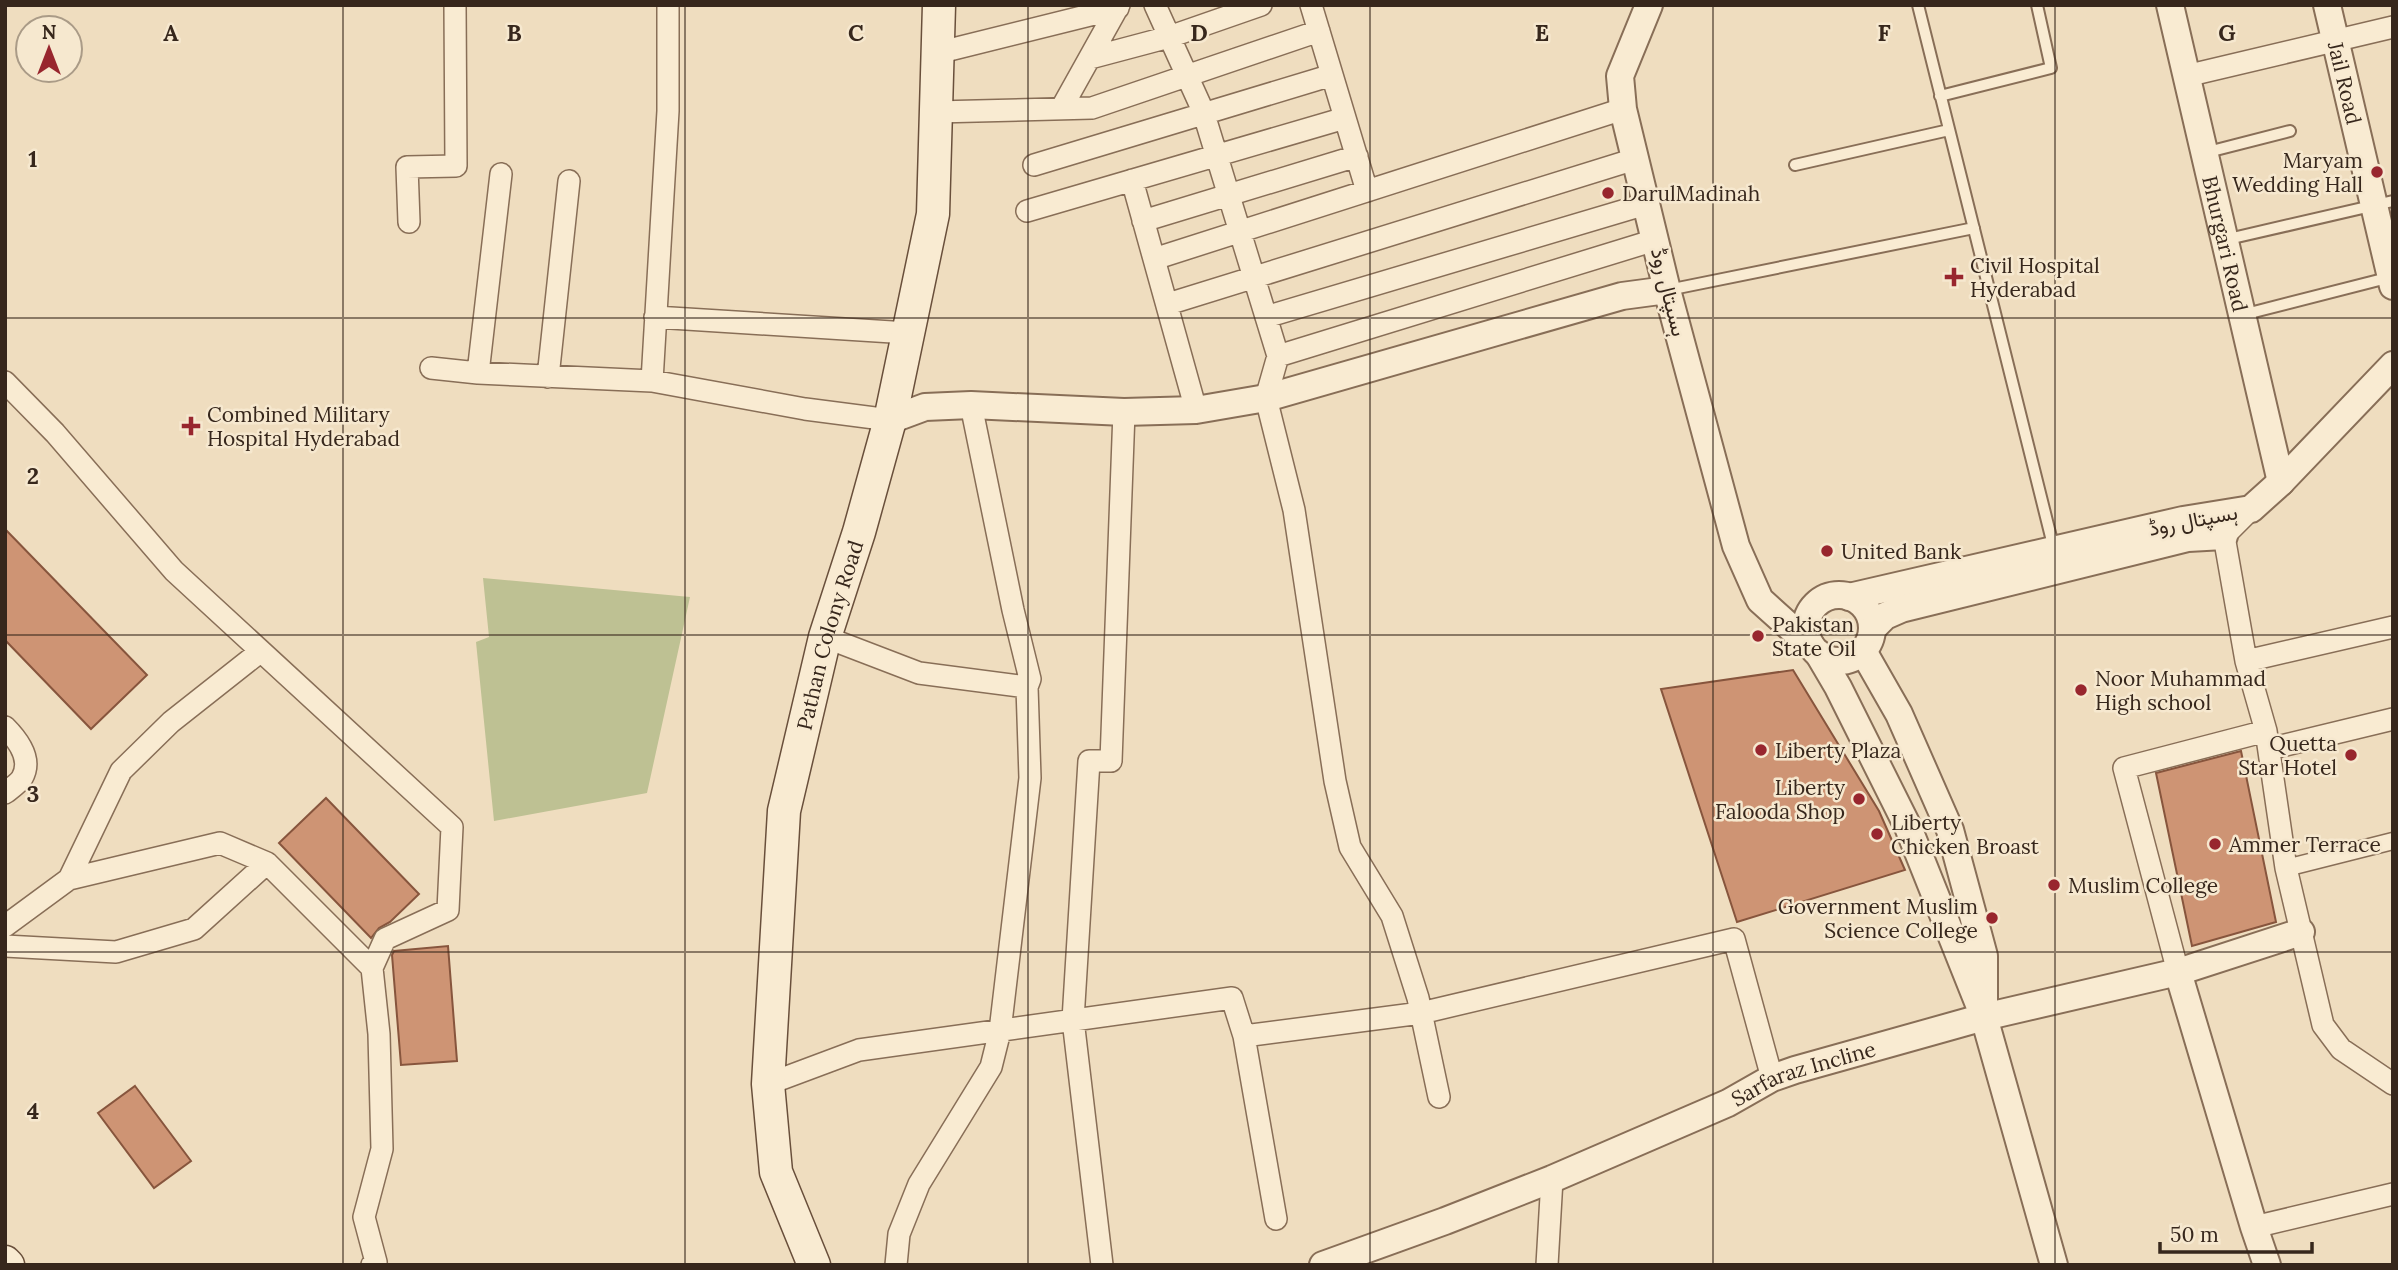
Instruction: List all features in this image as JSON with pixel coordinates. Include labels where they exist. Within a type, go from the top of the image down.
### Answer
[{"type":"main road","name":"Pathan Colony Road","points":[[814,1265],[776,1172],[768,1084],[784,811],[825,637],[859,532],[890,420],[933,214],[939,5]]},
{"type":"street","points":[[409,222],[407,167],[456,166],[455,5]]},
{"type":"street","points":[[652,381],[668,111],[668,5]]},
{"type":"street","points":[[1155,5],[1203,114],[1278,356],[1266,398],[1294,510],[1335,781],[1350,847],[1392,916],[1421,1013],[1439,1097]]},
{"type":"street","points":[[1090,58],[1169,37],[1261,5]]},
{"type":"street","points":[[1311,5],[1367,191]]},
{"type":"street","name":"ہسپتال روڈ","points":[[1649,5],[1620,76],[1623,109],[1667,290],[1736,546],[1749,578],[1760,600],[1814,649]]},
{"type":"street","name":"Bhurgari Road","points":[[2170,5],[2281,482]]},
{"type":"street","name":"Jail Road","points":[[2327,5],[2383,203],[2392,281]]},
{"type":"street","points":[[937,52],[1119,7]]},
{"type":"street","points":[[1061,109],[1119,7]]},
{"type":"street","points":[[2186,76],[2393,27]]},
{"type":"street","points":[[936,112],[1092,108],[1319,31]]},
{"type":"street","points":[[1034,165],[1332,75]]},
{"type":"street","points":[[1154,259],[1623,109]]},
{"type":"street","points":[[1027,211],[1345,118]]},
{"type":"street","points":[[1143,221],[1356,156]]},
{"type":"street","points":[[1168,304],[1635,159]]},
{"type":"street","points":[[478,373],[500,174]]},
{"type":"street","points":[[1132,180],[1196,410]]},
{"type":"street","points":[[548,377],[569,181]]},
{"type":"street","points":[[1266,317],[1646,204]]},
{"type":"street","points":[[1278,356],[1655,240]]},
{"type":"street","points":[[431,368],[478,373],[652,381],[805,409],[890,420],[925,407],[971,405],[1124,412],[1196,410],[1266,398],[1622,296],[1667,290]]},
{"type":"street","points":[[655,317],[908,333]]},
{"type":"street","points":[[2393,365],[2281,482],[2224,536],[2246,661],[2268,740],[2286,867],[2323,1025],[2340,1049],[2393,1084]]},
{"type":"street","points":[[5,382],[55,433],[174,571],[452,827],[448,910],[385,939],[372,968],[379,1034],[382,1149],[363,1217],[376,1262],[372,1265]]},
{"type":"street","points":[[896,1265],[898,1234],[919,1184],[990,1067],[1000,1031],[1030,778],[1027,687],[1030,679],[971,405]]},
{"type":"street","points":[[1102,1265],[1073,1020],[1089,761],[1111,761],[1124,412]]},
{"type":"street","name":"ہسپتال روڈ","points":[[1849,597],[2183,520],[2251,509]]},
{"type":"street","name":"ہسپتال روڈ","points":[[1868,640],[1885,616],[1901,609],[2189,538],[2224,536]]},
{"type":"street","name":"ہسپتال روڈ","points":[[1749,578],[1763,595],[1774,601],[1816,605]]},
{"type":"street","points":[[1984,1017],[1984,956],[1950,830],[1868,640],[1866,609],[1849,597],[1831,596],[1816,605],[1806,629],[1908,827],[1984,1017],[2054,1265]]},
{"type":"street","points":[[2246,661],[2393,627]]},
{"type":"street","points":[[825,637],[919,673],[1027,687]]},
{"type":"street","points":[[1814,649],[1826,659],[1846,661],[1868,640]]},
{"type":"street","points":[[69,879],[121,771],[171,722],[261,651]]},
{"type":"street","points":[[2267,1265],[2178,972],[2124,768],[2393,719]]},
{"type":"street","points":[[5,727],[21,746],[26,758],[23,778],[5,793]]},
{"type":"street","points":[[2286,867],[2393,841]]},
{"type":"street","points":[[5,926],[69,879],[220,844],[267,863],[372,968]]},
{"type":"street","points":[[5,946],[116,951],[194,929],[267,863]]},
{"type":"street","name":"Sarfaraz Incline","points":[[1322,1265],[1552,1179],[1728,1103],[1772,1078],[1867,1048],[1984,1017],[2178,972],[2301,932]]},
{"type":"street","points":[[1244,1036],[1421,1013],[1734,939],[1772,1078]]},
{"type":"street","points":[[768,1084],[859,1050],[1233,998],[1244,1036],[1276,1219]]},
{"type":"street","points":[[1547,1265],[1552,1179]]},
{"type":"street","points":[[2254,1227],[2393,1194]]},
{"type":"lane","points":[[1918,5],[2054,549]]},
{"type":"lane","points":[[1940,96],[2051,68],[2037,5]]},
{"type":"lane","points":[[1795,165],[1949,130]]},
{"type":"lane","points":[[2204,153],[2290,131]]},
{"type":"lane","points":[[2224,240],[2383,203]]},
{"type":"lane","points":[[1667,290],[1974,228]]},
{"type":"lane","points":[[2242,315],[2392,281]]},
{"type":"green space","points":[[483,578],[690,597],[647,793],[494,821],[476,642],[489,637]]},
{"type":"building","points":[[5,529],[147,675],[91,729],[5,640]]},
{"type":"building","name":"Liberty Plaza","points":[[1793,670],[1879,811],[1905,870],[1737,922],[1661,689]]},
{"type":"building","name":"Ammer Terrace","points":[[2241,751],[2276,922],[2192,946],[2156,773]]},
{"type":"building","points":[[326,798],[419,894],[371,938],[279,843]]},
{"type":"building","points":[[448,946],[457,1061],[401,1065],[392,955],[394,951]]},
{"type":"building","points":[[135,1086],[191,1161],[154,1188],[98,1113]]},
{"type":"place","name":"Maryam Wedding Hall","points":[[2377,172]]},
{"type":"place","name":"DarulMadinah","points":[[1608,193]]},
{"type":"place","name":"Civil Hospital Hyderabad","points":[[1954,277]]},
{"type":"place","name":"Combined Military Hospital Hyderabad","points":[[191,426]]},
{"type":"place","name":"United Bank","points":[[1827,551]]},
{"type":"place","name":"Pakistan State Oil","points":[[1758,636]]},
{"type":"place","name":"Noor Muhammad High school","points":[[2081,690]]},
{"type":"place","name":"Liberty Plaza","points":[[1761,750]]},
{"type":"place","name":"Quetta Star Hotel","points":[[2351,755]]},
{"type":"place","name":"Liberty Falooda Shop","points":[[1859,799]]},
{"type":"place","name":"Liberty Chicken Broast","points":[[1877,834]]},
{"type":"place","name":"Ammer Terrace","points":[[2215,844]]},
{"type":"place","name":"Muslim College","points":[[2054,885]]},
{"type":"place","name":"Government Muslim Science College","points":[[1992,918]]}]
